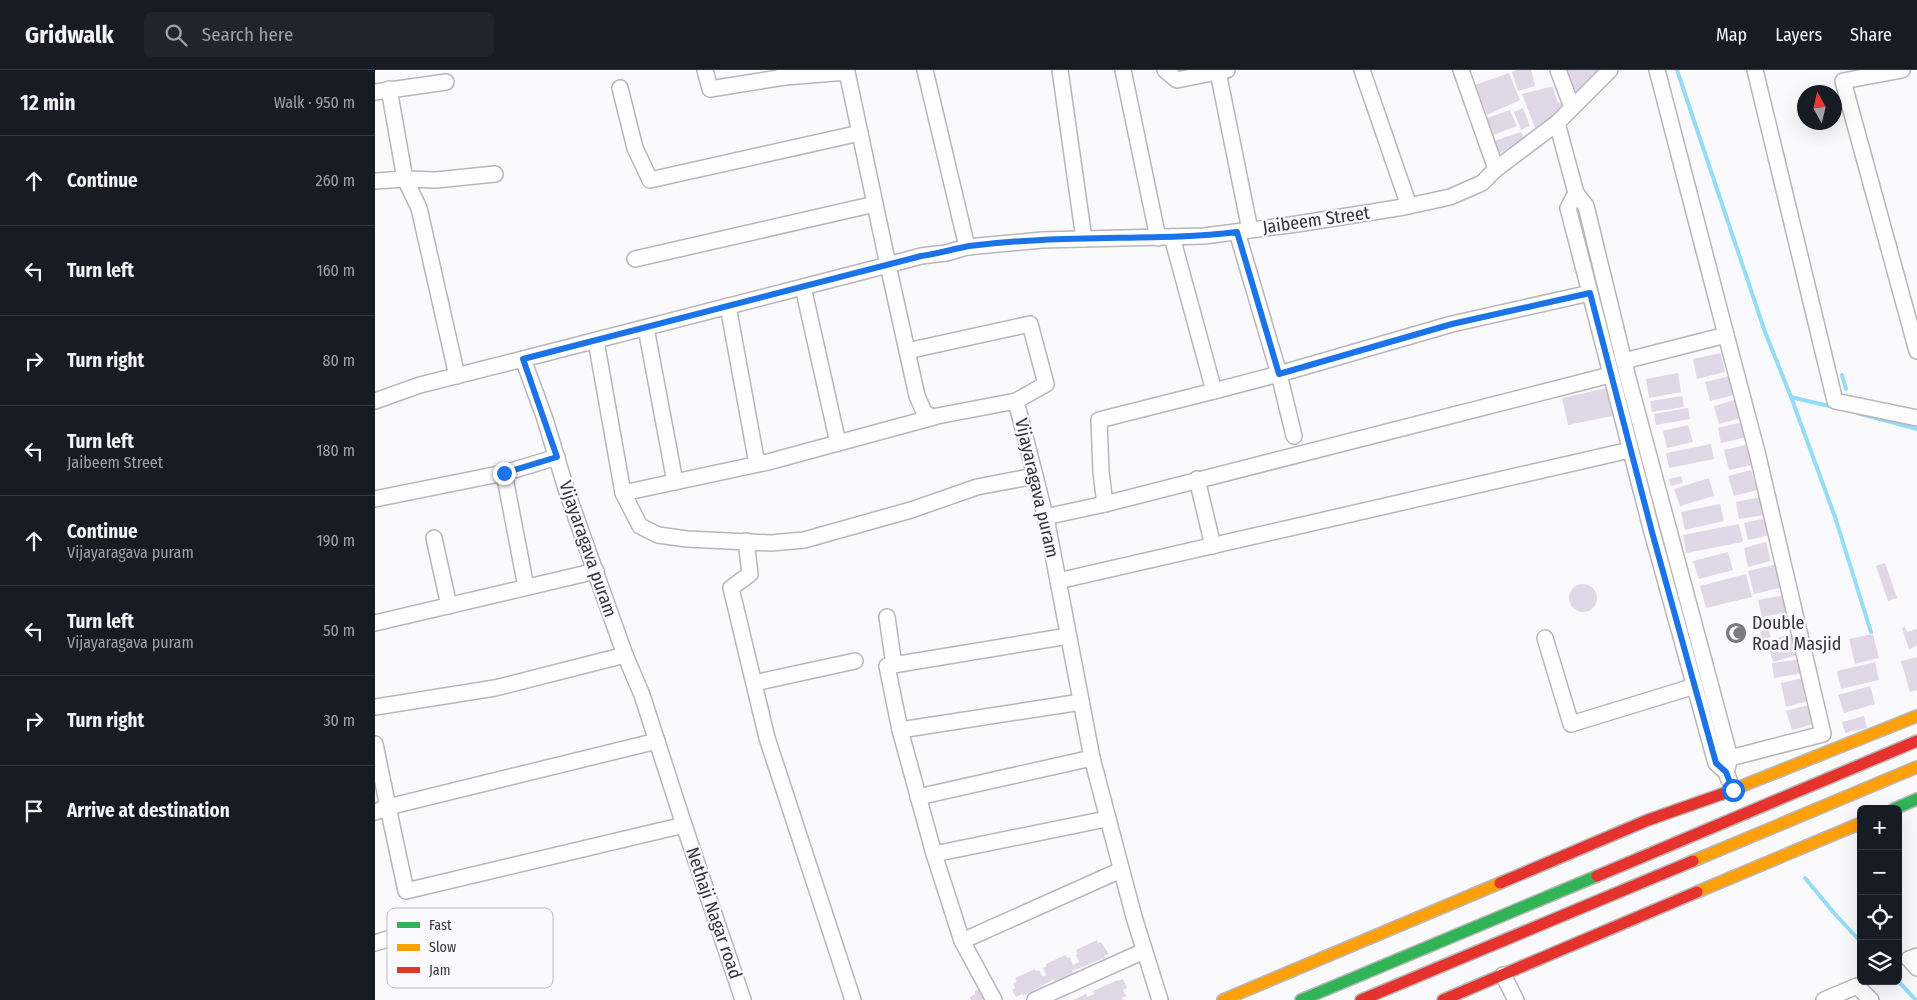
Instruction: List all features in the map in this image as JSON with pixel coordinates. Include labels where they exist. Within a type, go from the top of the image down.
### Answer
[{"type":"main road","points":[[1223,1000],[1648,820],[1733,790],[1917,716]]},
{"type":"main road","points":[[1301,1000],[1917,741]]},
{"type":"main road","points":[[1361,1000],[1917,767]]},
{"type":"main road","points":[[1902,806],[1917,799]]},
{"type":"main road","points":[[1443,1000],[1857,825]]},
{"type":"street","points":[[705,70],[710,89],[784,74],[847,72],[917,396],[924,412],[934,417]]},
{"type":"street","points":[[925,70],[967,247]]},
{"type":"street","points":[[1060,70],[1084,239]]},
{"type":"street","points":[[1123,70],[1165,238],[1214,391]]},
{"type":"street","points":[[1165,70],[1177,80],[1223,71],[1244,231],[1294,436]]},
{"type":"street","points":[[1362,70],[1409,206]]},
{"type":"street","points":[[1461,70],[1497,169]]},
{"type":"street","points":[[1558,70],[1572,107]]},
{"type":"street","name":"Jaibeem Street","points":[[888,265],[967,247],[1042,240],[1165,238],[1244,231],[1409,206],[1450,197],[1482,183],[1557,122],[1610,70]]},
{"type":"street","points":[[1575,193],[1567,208],[1630,450],[1716,763],[1728,765],[1823,734],[1757,452],[1657,70]]},
{"type":"street","points":[[1755,70],[1835,400],[1917,418]]},
{"type":"street","points":[[1902,70],[1843,81],[1917,351]]},
{"type":"street","points":[[446,82],[382,90],[405,179],[419,208],[457,376]]},
{"type":"street","points":[[620,88],[635,148],[650,180],[860,133]]},
{"type":"street","points":[[1557,122],[1575,193],[1586,206],[1733,790]]},
{"type":"street","points":[[375,181],[405,179],[436,180],[495,174]]},
{"type":"street","points":[[635,259],[875,204]]},
{"type":"street","points":[[375,401],[420,385],[888,265]]},
{"type":"street","points":[[803,287],[838,443]]},
{"type":"street","points":[[1105,504],[1101,472],[1099,420],[1279,374],[1452,324],[1590,293]]},
{"type":"street","points":[[728,306],[757,464]]},
{"type":"street","points":[[907,351],[1029,324],[1046,384],[1016,401]]},
{"type":"street","points":[[646,328],[675,482]]},
{"type":"street","points":[[1624,361],[1726,335]]},
{"type":"street","points":[[596,341],[623,493],[640,526],[658,535],[687,539],[771,543],[804,540],[911,510],[977,487],[1035,476]]},
{"type":"street","name":"Vijayaragava puram","points":[[523,359],[567,492],[625,655],[642,696],[684,825]]},
{"type":"street","points":[[1045,517],[1105,504],[1611,375]]},
{"type":"street","name":"Vijayaragava puram","points":[[623,493],[757,464],[934,417],[1016,401],[1045,517],[1092,758],[1121,870],[1160,1000]]},
{"type":"street","points":[[1058,581],[1630,450]]},
{"type":"street","points":[[375,499],[504,473],[557,457]]},
{"type":"street","points":[[504,473],[526,587]]},
{"type":"street","points":[[1197,479],[1213,546]]},
{"type":"street","points":[[434,538],[449,606]]},
{"type":"street","points":[[746,541],[750,574],[731,588],[767,738],[853,1000]]},
{"type":"street","points":[[375,623],[596,570]]},
{"type":"street","points":[[887,617],[894,665]]},
{"type":"street","points":[[994,1000],[962,941],[934,854],[900,730],[887,666],[1068,636]]},
{"type":"street","points":[[1545,638],[1571,724],[1695,686]]},
{"type":"street","points":[[375,707],[495,688],[625,655]]},
{"type":"street","points":[[754,683],[855,661]]},
{"type":"street","points":[[900,730],[1081,702]]},
{"type":"street","points":[[382,809],[657,741]]},
{"type":"street","points":[[375,744],[382,809],[405,891],[684,825]]},
{"type":"street","points":[[918,797],[1092,758]]},
{"type":"street","points":[[934,854],[1107,819]]},
{"type":"street","name":"Nethaji Nagar road","points":[[684,825],[743,1000]]},
{"type":"street","points":[[962,941],[1121,870]]},
{"type":"street","points":[[375,943],[387,939]]},
{"type":"street","points":[[1035,1000],[1145,951]]},
{"type":"street","points":[[1917,956],[1909,959],[1917,968]]},
{"type":"street","points":[[1503,975],[1515,1000]]},
{"type":"street","points":[[1823,1000],[1857,986],[1871,1000]]},
{"type":"building","points":[[1531,70],[1535,86],[1518,91],[1512,72]]},
{"type":"building","points":[[1564,70],[1599,70],[1576,94]]},
{"type":"building","points":[[1509,73],[1520,100],[1487,115],[1475,85]]},
{"type":"building","points":[[1553,86],[1557,101],[1562,104],[1564,109],[1547,122],[1535,128],[1522,94]]},
{"type":"building","points":[[1523,108],[1530,126],[1521,130],[1514,112]]},
{"type":"building","points":[[1510,110],[1517,126],[1493,135],[1487,118]]},
{"type":"building","points":[[1521,132],[1524,138],[1499,154],[1494,141]]},
{"type":"building","points":[[1721,353],[1725,372],[1697,379],[1693,359]]},
{"type":"building","points":[[1678,373],[1681,392],[1649,398],[1646,379]]},
{"type":"building","points":[[1729,376],[1734,395],[1710,401],[1705,382]]},
{"type":"building","points":[[1611,387],[1617,415],[1568,425],[1562,398]]},
{"type":"building","points":[[1682,396],[1684,407],[1652,412],[1650,401]]},
{"type":"building","points":[[1738,399],[1744,417],[1719,424],[1714,406]]},
{"type":"building","points":[[1688,408],[1690,419],[1656,425],[1654,414]]},
{"type":"building","points":[[1743,422],[1747,437],[1721,443],[1718,428]]},
{"type":"building","points":[[1688,425],[1693,442],[1667,448],[1663,431]]},
{"type":"building","points":[[1711,444],[1714,459],[1669,468],[1666,453]]},
{"type":"building","points":[[1749,444],[1753,465],[1729,470],[1724,450]]},
{"type":"building","points":[[1751,470],[1757,490],[1734,496],[1728,476]]},
{"type":"building","points":[[1681,476],[1683,483],[1671,486],[1669,479]]},
{"type":"building","points":[[1709,478],[1714,496],[1680,506],[1674,489]]},
{"type":"building","points":[[1761,497],[1764,515],[1739,519],[1736,502]]},
{"type":"building","points":[[1720,504],[1724,521],[1685,530],[1681,512]]},
{"type":"building","points":[[1766,518],[1770,535],[1748,540],[1744,523]]},
{"type":"building","points":[[1739,524],[1743,542],[1686,553],[1683,535]]},
{"type":"building","points":[[1766,542],[1771,561],[1748,567],[1744,548]]},
{"type":"building","points":[[1728,552],[1733,570],[1699,579],[1693,561]]},
{"type":"building","points":[[1885,563],[1897,598],[1888,601],[1876,566]]},
{"type":"building","points":[[1778,564],[1783,587],[1754,594],[1748,571]]},
{"type":"building","points":[[1746,574],[1752,597],[1706,608],[1700,586]]},
{"type":"building","points":[[1583,584],[1593,588],[1597,598],[1593,608],[1583,612],[1573,608],[1569,598],[1573,588]]},
{"type":"building","points":[[1784,595],[1788,612],[1762,617],[1758,600]]},
{"type":"building","points":[[1905,627],[1907,632],[1917,629],[1917,646],[1909,649],[1902,628]]},
{"type":"building","points":[[1768,629],[1771,637],[1762,640],[1760,632]]},
{"type":"building","points":[[1791,634],[1798,655],[1773,662],[1767,641]]},
{"type":"building","points":[[1873,634],[1879,658],[1855,664],[1849,639]]},
{"type":"building","points":[[1917,657],[1917,690],[1910,692],[1901,661]]},
{"type":"building","points":[[1802,659],[1804,673],[1774,678],[1772,663]]},
{"type":"building","points":[[1875,662],[1879,680],[1841,689],[1837,671]]},
{"type":"building","points":[[1811,676],[1816,699],[1786,707],[1781,683]]},
{"type":"building","points":[[1870,686],[1875,704],[1844,713],[1838,695]]},
{"type":"building","points":[[1816,703],[1822,722],[1792,730],[1786,711]]},
{"type":"building","points":[[1864,716],[1867,728],[1845,733],[1842,722]]},
{"type":"building","points":[[1097,940],[1098,943],[1101,942],[1109,954],[1104,956],[1105,958],[1072,971],[1073,973],[1055,981],[1054,979],[1023,996],[1023,994],[1016,997],[1012,990],[1015,988],[1013,983],[1017,982],[1015,978],[1035,969],[1036,971],[1039,970],[1043,977],[1046,975],[1043,968],[1046,967],[1046,964],[1065,955],[1067,958],[1070,957],[1073,965],[1079,962],[1076,950]]},
{"type":"building","points":[[1123,979],[1127,988],[1123,990],[1126,996],[1122,998],[1123,1000],[1073,1000],[1086,994],[1087,997],[1094,994],[1093,991]]},
{"type":"building","points":[[982,987],[989,1000],[971,1000],[970,997],[975,994],[975,991]]},
{"type":"waterway","points":[[1677,70],[1765,332],[1835,517],[1871,632]]},
{"type":"waterway","points":[[1842,375],[1846,389]]},
{"type":"waterway","points":[[1791,397],[1833,407]]},
{"type":"waterway","points":[[1857,413],[1917,429]]},
{"type":"waterway","points":[[1805,878],[1859,940]]},
{"type":"waterway","points":[[1902,985],[1916,1000]]},
{"type":"traffic: fast","points":[[1902,806],[1917,799]]},
{"type":"traffic: fast","points":[[1301,1000],[1597,876]]},
{"type":"traffic: slow","points":[[1722,794],[1917,716]]},
{"type":"traffic: slow","points":[[1693,861],[1917,767]]},
{"type":"traffic: slow","points":[[1697,892],[1857,825]]},
{"type":"traffic: slow","points":[[1223,1000],[1500,883]]},
{"type":"traffic: jam","points":[[1597,876],[1917,741]]},
{"type":"traffic: jam","points":[[1500,883],[1648,820],[1722,794]]},
{"type":"traffic: jam","points":[[1361,1000],[1693,861]]},
{"type":"traffic: jam","points":[[1443,1000],[1697,892]]},
{"type":"place","name":"Double Road Masjid","points":[[1736,633]]},
{"type":"route","points":[[504,473],[557,457],[523,359],[921,256],[967,247],[1042,240],[1157,238],[1204,236],[1237,232],[1279,374],[1452,324],[1590,293],[1652,532],[1716,763],[1726,772],[1733,790]]}]
